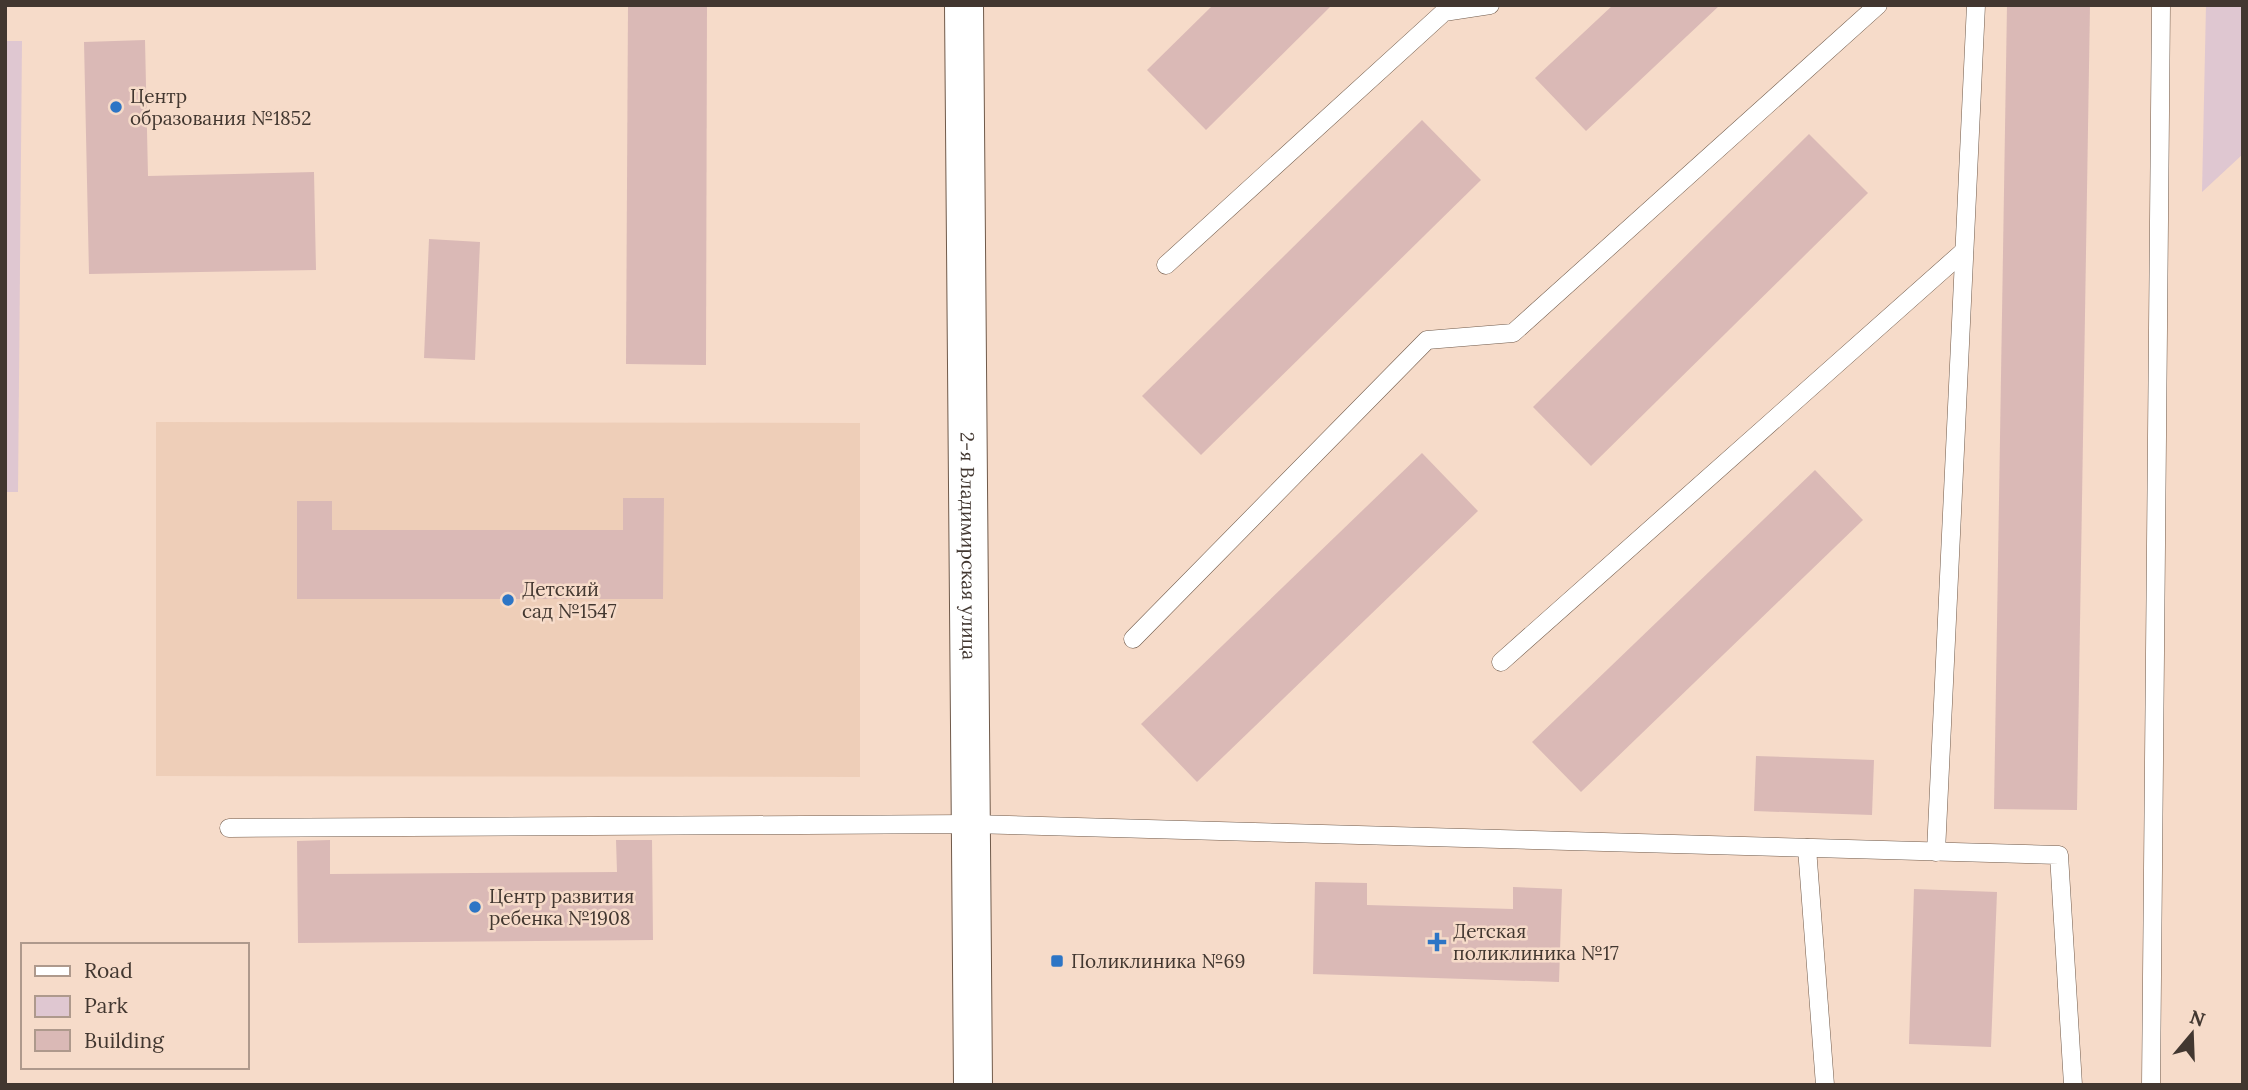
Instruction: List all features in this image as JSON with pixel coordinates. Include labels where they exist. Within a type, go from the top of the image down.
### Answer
[{"type":"street","name":"2-я Владимирская улица","points":[[964,5],[974,1085]]},
{"type":"lane","points":[[1166,265],[1444,12],[1490,5]]},
{"type":"lane","points":[[1133,639],[1427,340],[1513,332],[1878,5]]},
{"type":"lane","points":[[1936,852],[1976,5]]},
{"type":"lane","points":[[2151,1085],[2161,5]]},
{"type":"lane","points":[[1501,662],[1964,251]]},
{"type":"lane","points":[[229,828],[971,824],[2059,855],[2073,1085]]},
{"type":"lane","points":[[1807,848],[1825,1085]]},
{"type":"shaded area","name":"Детский сад №1547","points":[[156,422],[860,423],[860,777],[156,776]]},
{"type":"green space","points":[[2206,5],[2243,5],[2243,154],[2202,192]]},
{"type":"green space","points":[[5,41],[22,41],[18,492],[5,492]]},
{"type":"building","points":[[628,5],[707,5],[706,365],[626,364]]},
{"type":"building","points":[[1213,5],[1332,5],[1206,130],[1147,70]]},
{"type":"building","points":[[1613,5],[1720,5],[1586,131],[1535,78]]},
{"type":"building","points":[[2007,5],[2090,5],[2077,810],[1994,809]]},
{"type":"building","name":"Центр образования №1852","points":[[145,40],[148,176],[314,172],[316,270],[89,274],[84,42]]},
{"type":"building","points":[[1422,120],[1481,180],[1201,455],[1142,396]]},
{"type":"building","points":[[1809,134],[1868,193],[1591,466],[1533,407]]},
{"type":"building","points":[[429,239],[480,242],[475,360],[424,358]]},
{"type":"building","points":[[1422,453],[1478,511],[1197,782],[1141,724]]},
{"type":"building","points":[[1815,470],[1863,520],[1581,792],[1532,742]]},
{"type":"building","name":"Детский сад №1547","points":[[623,498],[664,498],[663,599],[297,599],[297,501],[332,501],[332,530],[623,530]]},
{"type":"building","points":[[1756,756],[1874,760],[1872,815],[1754,811]]},
{"type":"building","name":"Центр развития ребенка №1908","points":[[330,840],[330,874],[617,872],[616,840],[652,840],[653,940],[298,943],[297,841]]},
{"type":"building","name":"Детская поликлиника №17","points":[[1315,882],[1367,883],[1367,905],[1513,909],[1513,887],[1562,889],[1559,982],[1313,974]]},
{"type":"building","points":[[1914,889],[1997,892],[1991,1047],[1909,1044]]},
{"type":"place","name":"Центр образования №1852","points":[[116,107]]},
{"type":"place","name":"Детский сад №1547","points":[[508,600]]},
{"type":"place","name":"Центр развития ребенка №1908","points":[[475,907]]},
{"type":"place","name":"Детская поликлиника №17","points":[[1437,942]]},
{"type":"place","name":"Поликлиника №69","points":[[1057,961]]}]
